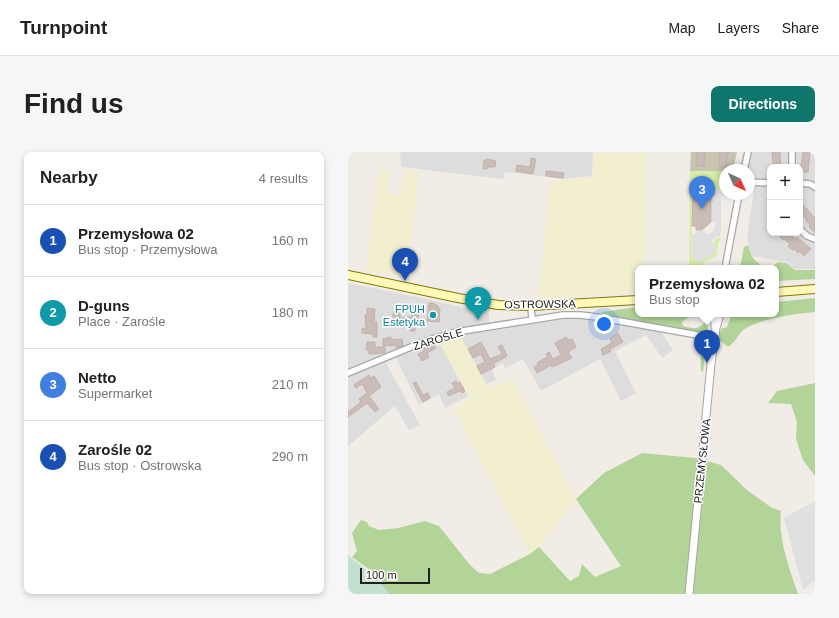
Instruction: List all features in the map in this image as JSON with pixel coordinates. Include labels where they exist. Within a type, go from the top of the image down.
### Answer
[{"type":"main road","name":"OSTROWSKA","points":[[348,275],[477,302],[518,306],[635,300]]},
{"type":"main road","points":[[779,292],[815,289]]},
{"type":"street","points":[[745,164],[748,152]]},
{"type":"street","points":[[792,152],[792,164]]},
{"type":"street","points":[[755,182],[767,183]]},
{"type":"street","points":[[803,184],[815,186]]},
{"type":"street","points":[[725,265],[738,200]]},
{"type":"street","points":[[803,232],[806,236],[815,239]]},
{"type":"street","points":[[531,306],[532,320]]},
{"type":"street","name":"ZAROŚLE","points":[[348,373],[423,342],[450,334],[563,316],[580,315],[626,321],[714,338]]},
{"type":"street","name":"PRZEMYSŁOWA","points":[[714,317],[716,328]]},
{"type":"street","name":"PRZEMYSŁOWA","points":[[689,594],[714,338],[719,317]]},
{"type":"shaded area","points":[[400,152],[593,152],[592,176],[564,179],[505,172],[503,179],[401,167]]},
{"type":"shaded area","points":[[691,152],[737,152],[734,164],[719,164],[719,171],[690,171]]},
{"type":"shaded area","points":[[743,152],[815,152],[815,269],[795,269],[786,262],[752,256],[747,239],[753,200],[755,200],[755,164],[741,164]]},
{"type":"shaded area","points":[[594,153],[646,153],[645,265],[635,265],[635,292],[538,300],[550,181],[593,177]]},
{"type":"shaded area","points":[[379,169],[390,171],[386,193],[400,196],[405,170],[419,171],[407,278],[366,270]]},
{"type":"shaded area","points":[[719,190],[719,200],[721,200],[720,236],[715,237],[712,241],[712,243],[715,243],[715,254],[711,254],[711,258],[703,258],[702,262],[695,261],[695,258],[691,258],[692,234],[695,234],[695,231],[705,231],[705,234],[709,234],[713,231],[715,226],[715,223],[712,222],[712,199],[716,199],[712,195],[698,194],[698,191]]},
{"type":"shaded area","points":[[348,283],[489,313],[489,329],[582,317],[660,330],[673,350],[662,358],[646,335],[615,351],[636,393],[621,401],[600,359],[541,391],[523,359],[505,368],[503,363],[492,369],[496,380],[487,384],[485,383],[460,335],[439,342],[468,396],[445,408],[439,394],[419,405],[396,358],[386,363],[420,425],[409,430],[395,406],[348,446]]},
{"type":"shaded area","points":[[460,335],[489,389],[513,379],[576,499],[539,547],[530,554],[453,409],[471,399],[438,341]]},
{"type":"shaded area","points":[[815,502],[815,580],[803,590],[784,518]]},
{"type":"green space","points":[[690,171],[719,171],[719,191],[693,190],[691,258],[695,258],[695,261],[711,253],[715,254],[715,243],[713,243],[717,238],[720,238],[716,256],[700,265],[689,265]]},
{"type":"green space","points":[[748,245],[750,253],[761,265],[741,265],[744,247]]},
{"type":"green space","points":[[778,262],[786,263],[795,270],[815,270],[815,279],[779,281],[779,265],[774,265]]},
{"type":"green space","points":[[815,298],[815,312],[766,320],[748,327],[742,331],[728,347],[718,339],[721,329],[727,327],[731,317],[779,317],[779,302]]},
{"type":"green space","points":[[635,307],[635,317],[688,317],[682,322],[683,326],[692,328],[698,328],[709,318],[703,372],[701,371],[700,338],[602,317],[602,312]]},
{"type":"green space","points":[[815,383],[815,476],[803,460],[796,439],[797,422],[791,404],[768,403],[777,391]]},
{"type":"green space","points":[[642,453],[695,458],[721,465],[747,490],[772,508],[781,511],[780,522],[783,543],[798,594],[374,594],[383,582],[377,575],[352,557],[357,551],[352,533],[361,520],[367,522],[369,526],[379,530],[398,528],[425,521],[439,526],[470,565],[479,573],[490,574],[530,554],[539,547],[570,581],[579,576],[582,564],[595,577],[621,566],[576,499],[604,473]]},
{"type":"green space","points":[[348,555],[376,578],[390,594],[348,594]]},
{"type":"building","points":[[697,152],[705,152],[704,166],[697,166]]},
{"type":"building","points":[[720,152],[728,152],[726,164],[720,164]]},
{"type":"building","points":[[772,152],[780,152],[781,164],[773,164]]},
{"type":"building","points":[[803,152],[810,152],[808,172],[803,172],[803,164],[801,164]]},
{"type":"building","points":[[531,158],[536,159],[533,174],[516,171],[517,165],[530,167]]},
{"type":"building","points":[[487,159],[496,161],[495,167],[483,169],[484,160]]},
{"type":"building","points":[[546,171],[564,173],[563,178],[546,176]]},
{"type":"building","points":[[693,195],[711,195],[711,222],[702,230],[696,230],[696,226],[692,226]]},
{"type":"building","points":[[803,205],[815,218],[815,233],[809,227],[810,225],[806,221],[807,220],[803,216]]},
{"type":"building","points":[[792,236],[795,239],[797,237],[811,249],[804,256],[800,251],[798,253],[794,249],[793,250],[788,246],[790,244],[780,237]]},
{"type":"building","name":"FPUH Estetyka","points":[[429,303],[433,303],[438,306],[440,310],[439,322],[427,321]]},
{"type":"building","points":[[413,305],[420,305],[418,319],[415,319],[415,331],[410,331],[410,325],[393,325],[393,313],[400,313],[400,318],[411,317],[413,316]]},
{"type":"building","points":[[367,308],[375,309],[374,322],[377,322],[377,337],[373,337],[373,334],[362,333],[362,328],[366,329],[365,315],[367,315]]},
{"type":"building","points":[[618,333],[623,342],[610,349],[611,351],[603,355],[601,349],[612,343],[610,339]]},
{"type":"building","points":[[391,337],[391,340],[402,339],[403,346],[396,348],[396,345],[383,346],[383,339]]},
{"type":"building","points":[[566,337],[568,340],[572,339],[576,347],[568,352],[572,358],[552,367],[551,365],[537,373],[534,367],[538,365],[537,363],[547,357],[546,354],[549,352],[553,359],[561,355],[555,343]]},
{"type":"building","points":[[367,342],[375,342],[375,347],[385,347],[385,353],[369,354],[369,350],[366,350]]},
{"type":"building","points":[[481,342],[490,359],[501,355],[502,353],[498,347],[502,345],[507,356],[493,364],[495,367],[481,374],[477,366],[485,362],[481,354],[473,358],[468,349]]},
{"type":"building","points":[[434,343],[436,348],[427,353],[429,357],[422,361],[418,354],[424,351],[423,348]]},
{"type":"building","points":[[369,375],[371,378],[374,376],[381,387],[369,396],[379,409],[375,412],[367,403],[348,417],[348,412],[361,402],[359,399],[367,393],[362,384],[356,388],[354,385]]},
{"type":"building","points":[[456,381],[457,384],[460,382],[465,391],[462,393],[461,391],[457,392],[449,396],[447,392],[455,388],[452,383]]},
{"type":"building","points":[[416,382],[423,395],[428,393],[430,398],[423,402],[413,383]]},
{"type":"place","name":"Netto","points":[[702,209]]},
{"type":"place","name":"Zarośle 02","points":[[405,281]]},
{"type":"place","name":"FPUH Estetyka","points":[[433,315]]},
{"type":"place","name":"D-guns","points":[[478,320]]},
{"type":"place","name":"Przemysłowa 02","points":[[707,363]]}]
